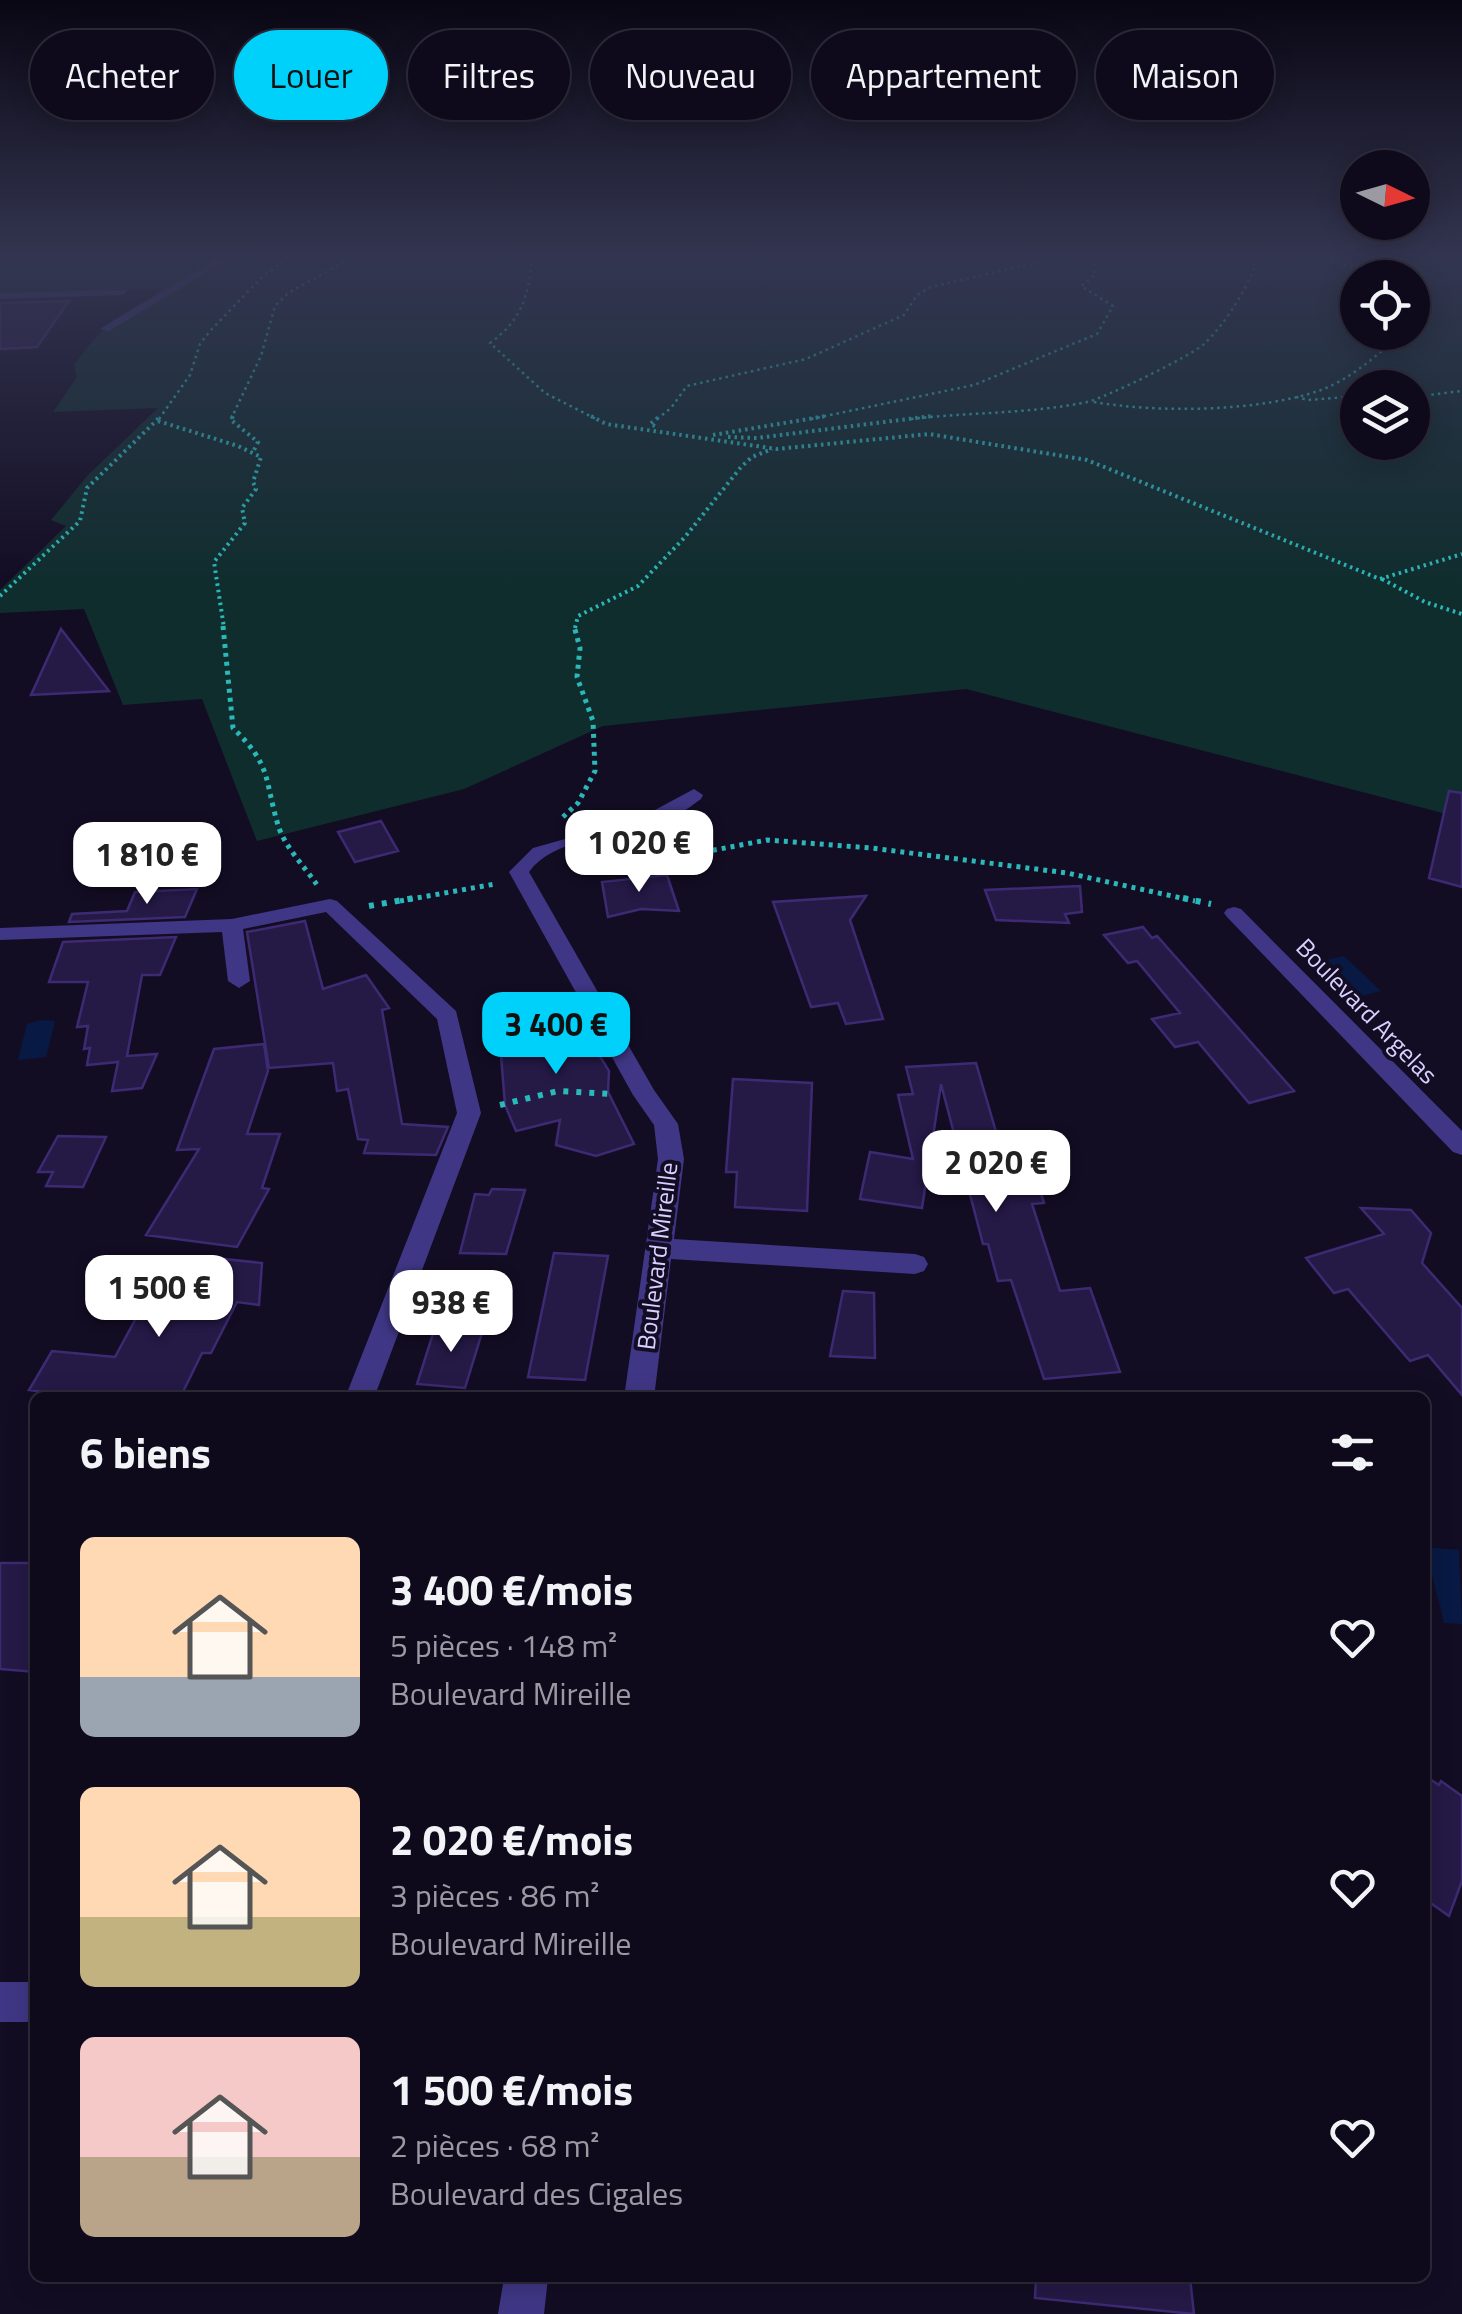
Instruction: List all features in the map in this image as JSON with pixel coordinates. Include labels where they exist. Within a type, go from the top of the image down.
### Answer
[{"type":"street","points":[[524,869],[570,842],[650,822],[694,795]]},
{"type":"street","name":"Boulevard Mireille","points":[[524,869],[645,1095],[666,1124],[671,1159],[641,1392]]},
{"type":"street","points":[[0,934],[232,925],[330,904],[448,1016],[469,1113],[362,1392]]},
{"type":"street","name":"Boulevard Argelas","points":[[1234,913],[1462,1146]]},
{"type":"street","points":[[232,925],[239,980]]},
{"type":"street","points":[[660,1248],[915,1264]]},
{"type":"street","points":[[0,2002],[30,2002]]},
{"type":"street","points":[[522,2314],[526,2282]]},
{"type":"path","points":[[0,596],[80,521],[87,488],[158,420],[193,365]]},
{"type":"path","points":[[253,452],[258,442],[231,420],[257,365]]},
{"type":"path","points":[[514,365],[545,393],[606,424],[660,428],[777,449]]},
{"type":"path","points":[[660,428],[650,424],[672,408],[687,386],[780,365]]},
{"type":"path","points":[[707,437],[740,428],[872,409],[974,385],[1022,365]]},
{"type":"path","points":[[1093,402],[1164,365]]},
{"type":"path","points":[[707,437],[757,438],[976,411],[1048,409],[1093,402],[1186,404],[1295,396],[1319,390],[1366,365]]},
{"type":"path","points":[[1430,395],[1462,391]]},
{"type":"path","points":[[1295,396],[1308,400],[1340,397]]},
{"type":"path","points":[[158,420],[186,434],[261,457],[262,464],[253,482],[256,489],[242,508],[245,523],[214,562],[225,636],[230,716],[233,728],[258,752],[271,784],[279,829],[330,904],[362,908],[524,869],[522,838],[528,829],[557,822],[578,803],[595,771],[593,721],[577,677],[580,648],[574,626],[578,616],[638,586],[685,537],[741,467],[752,457],[777,449],[929,434],[1015,452],[1087,460],[1462,614]]},
{"type":"path","points":[[1380,579],[1462,554]]},
{"type":"path","points":[[704,852],[767,840],[871,848],[1067,873],[1221,906],[1234,913]]},
{"type":"path","points":[[469,1113],[558,1091],[645,1095]]},
{"type":"green space","points":[[74,365],[1462,365],[1462,818],[966,689],[603,726],[464,789],[257,841],[202,699],[123,705],[84,609],[0,613],[0,590],[66,526],[51,520],[88,475],[158,408],[53,412],[77,377]]},
{"type":"water","points":[[1344,956],[1381,991],[1359,997],[1321,961]]},
{"type":"water","points":[[55,1021],[46,1057],[18,1060],[27,1024]]},
{"type":"water","points":[[1430,1547],[1459,1550],[1462,1624],[1444,1623],[1430,1567]]},
{"type":"building","points":[[61,629],[109,691],[31,695]]},
{"type":"building","points":[[1449,791],[1462,793],[1462,887],[1429,878]]},
{"type":"building","points":[[381,821],[398,851],[355,862],[338,832]]},
{"type":"building","points":[[667,875],[679,911],[641,909],[608,917],[602,882]]},
{"type":"building","points":[[1080,886],[1082,912],[1065,914],[1069,923],[996,920],[985,890]]},
{"type":"building","points":[[197,889],[185,917],[69,922],[72,914],[127,911],[135,892]]},
{"type":"building","points":[[866,896],[850,920],[883,1019],[846,1024],[838,1003],[811,1007],[773,902]]},
{"type":"building","points":[[305,921],[323,989],[366,975],[389,1008],[382,1010],[402,1124],[448,1127],[436,1155],[364,1153],[368,1140],[358,1139],[348,1089],[337,1091],[333,1063],[269,1068],[247,932]]},
{"type":"building","points":[[1143,927],[1152,938],[1157,936],[1294,1091],[1249,1103],[1198,1042],[1175,1047],[1152,1019],[1180,1013],[1137,961],[1128,963],[1104,935]]},
{"type":"building","points":[[176,937],[160,975],[142,975],[127,1056],[157,1054],[142,1088],[112,1091],[118,1062],[87,1065],[90,1048],[84,1049],[88,1026],[77,1027],[88,982],[49,982],[63,942]]},
{"type":"building","points":[[545,997],[547,1016],[574,1014],[609,1071],[608,1092],[634,1144],[596,1156],[556,1145],[560,1120],[516,1131],[505,1105],[500,1043],[492,1044],[490,1003]]},
{"type":"building","points":[[264,1044],[268,1071],[247,1134],[280,1134],[262,1188],[269,1189],[237,1247],[146,1235],[199,1149],[177,1150],[214,1049]]},
{"type":"building","points":[[976,1063],[1001,1149],[1027,1148],[1044,1203],[1032,1204],[1060,1291],[1090,1288],[1120,1372],[1044,1379],[1011,1280],[998,1281],[988,1244],[983,1244],[941,1084],[922,1208],[860,1199],[870,1152],[913,1159],[898,1095],[913,1094],[906,1067]]},
{"type":"building","points":[[733,1079],[812,1083],[807,1211],[735,1207],[737,1172],[726,1172]]},
{"type":"building","points":[[58,1136],[106,1137],[83,1187],[46,1186],[53,1172],[38,1172]]},
{"type":"building","points":[[492,1189],[525,1190],[506,1254],[460,1253],[475,1194],[489,1195]]},
{"type":"building","points":[[1361,1208],[1411,1210],[1431,1233],[1422,1263],[1462,1308],[1462,1395],[1428,1355],[1410,1361],[1348,1289],[1334,1293],[1306,1258],[1384,1234]]},
{"type":"building","points":[[554,1253],[608,1256],[585,1380],[528,1377]]},
{"type":"building","points":[[205,1257],[262,1263],[259,1305],[237,1302],[211,1353],[202,1353],[183,1392],[29,1390],[52,1351],[115,1357],[148,1296],[182,1298]]},
{"type":"building","points":[[843,1291],[874,1293],[875,1358],[830,1356]]},
{"type":"building","points":[[437,1321],[484,1326],[465,1388],[417,1384]]},
{"type":"building","points":[[0,1563],[30,1563],[30,1672],[0,1669]]},
{"type":"building","points":[[1430,1779],[1439,1785],[1441,1781],[1462,1796],[1462,1881],[1449,1916],[1430,1903]]},
{"type":"building","points":[[1036,2282],[1190,2282],[1194,2314],[1035,2298]]}]
